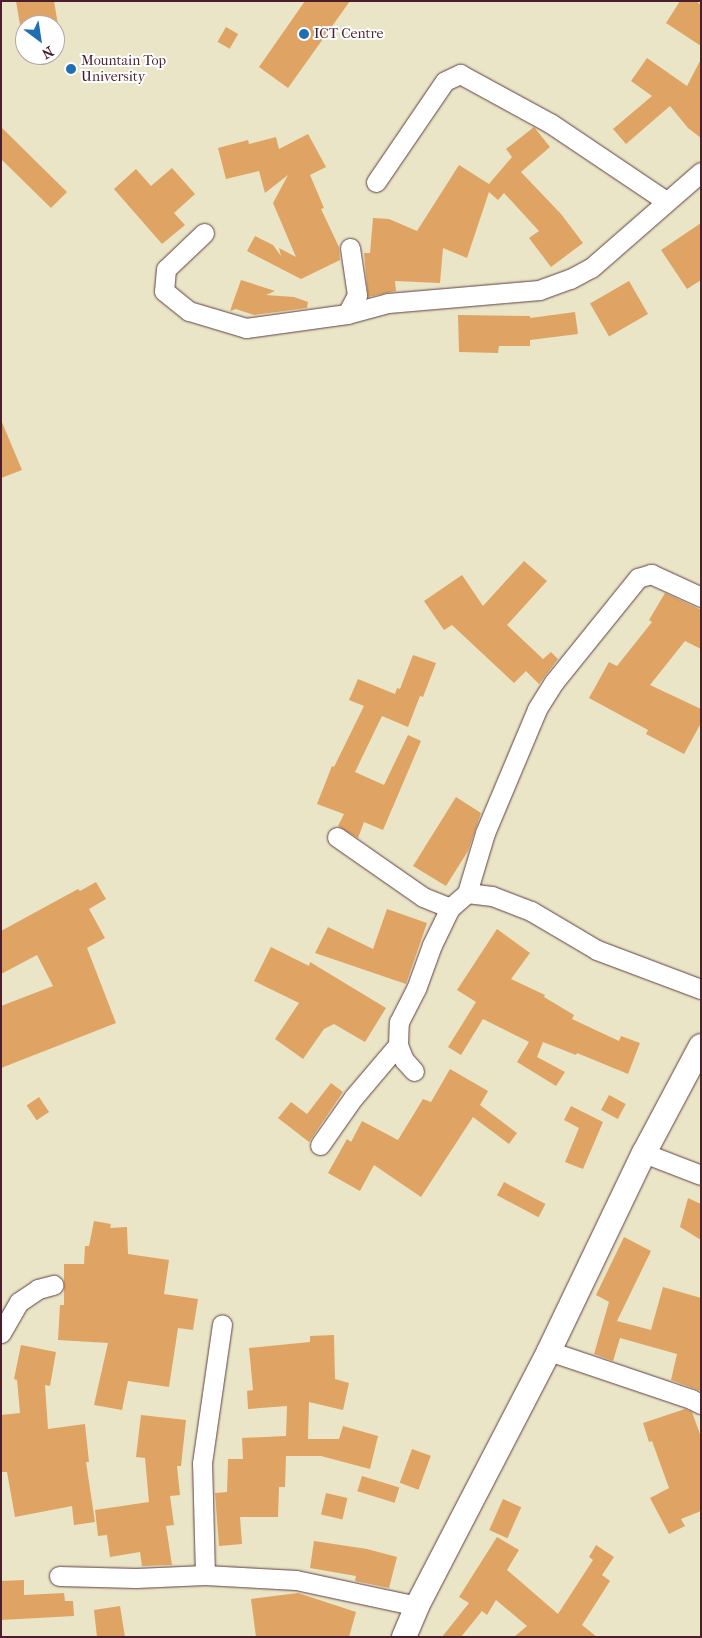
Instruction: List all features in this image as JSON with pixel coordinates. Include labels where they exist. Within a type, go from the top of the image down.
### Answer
[{"type":"street","points":[[376,182],[445,81],[460,74],[550,123],[666,201]]},
{"type":"street","points":[[204,233],[166,269],[164,291],[189,311],[246,328],[347,314],[388,303],[504,294],[539,290],[554,285],[591,268],[701,172]]},
{"type":"street","points":[[347,314],[357,295],[350,248]]},
{"type":"street","points":[[414,1071],[404,1060],[398,1045],[399,1022],[416,989],[432,946],[450,908],[467,892],[485,833],[537,710],[554,682],[638,578],[651,574],[701,597]]},
{"type":"street","points":[[337,837],[423,897],[450,908]]},
{"type":"street","points":[[467,892],[492,896],[531,911],[597,950],[701,989]]},
{"type":"street","points":[[320,1145],[353,1098],[398,1045]]},
{"type":"street","points":[[404,1637],[417,1606],[549,1351],[644,1153],[701,1046]]},
{"type":"street","points":[[644,1153],[701,1175]]},
{"type":"street","points":[[1,1333],[19,1302],[38,1289],[53,1285]]},
{"type":"street","points":[[205,1575],[202,1463],[222,1324]]},
{"type":"street","points":[[549,1351],[701,1404]]},
{"type":"street","points":[[59,1576],[136,1578],[205,1575],[296,1580],[417,1606]]},
{"type":"building","points":[[16,1],[54,1],[56,15],[18,15]]},
{"type":"building","name":"ICT Centre","points":[[305,1],[350,1],[288,88],[259,67]]},
{"type":"building","points":[[680,1],[696,1],[701,5],[701,46],[666,23]]},
{"type":"building","points":[[226,27],[238,34],[230,49],[218,42]]},
{"type":"building","points":[[647,58],[687,86],[701,59],[701,138],[688,128],[670,106],[626,144],[613,129],[652,96],[631,81]]},
{"type":"building","points":[[1,127],[67,192],[51,208],[1,159]]},
{"type":"building","points":[[534,127],[550,147],[521,172],[561,214],[583,243],[551,267],[529,238],[539,231],[504,193],[498,200],[489,192],[467,258],[443,248],[440,283],[395,281],[396,291],[368,297],[364,253],[370,253],[373,218],[389,219],[417,231],[459,165],[489,184],[512,157],[506,149]]},
{"type":"building","points":[[308,134],[326,167],[310,175],[324,208],[321,209],[339,247],[340,260],[301,279],[247,251],[255,236],[273,245],[281,256],[279,248],[296,257],[273,203],[288,175],[265,193],[259,171],[226,179],[218,148],[248,140],[249,144],[276,137],[279,149]]},
{"type":"building","points":[[172,168],[195,194],[174,213],[185,225],[162,244],[114,189],[136,169],[151,186]]},
{"type":"building","points":[[701,223],[701,280],[687,289],[661,250]]},
{"type":"building","points":[[241,280],[275,291],[266,295],[294,297],[308,302],[307,308],[254,315],[236,309],[230,311]]},
{"type":"building","points":[[629,281],[648,314],[609,336],[590,304]]},
{"type":"building","points":[[575,312],[578,334],[530,340],[530,346],[499,346],[498,353],[459,352],[458,315],[530,316],[530,318]]},
{"type":"building","points":[[1,420],[22,470],[1,478]]},
{"type":"building","points":[[524,561],[547,581],[507,625],[543,659],[551,652],[558,659],[539,684],[526,671],[514,683],[452,625],[444,630],[424,601],[462,575],[483,606]]},
{"type":"building","points":[[665,593],[701,610],[701,649],[685,641],[650,685],[701,709],[701,723],[684,754],[646,734],[648,730],[589,698],[609,662],[617,666],[652,622],[649,620]]},
{"type":"building","points":[[413,655],[436,663],[423,697],[420,696],[408,727],[382,716],[355,772],[384,785],[408,735],[421,741],[383,830],[364,822],[358,838],[338,826],[344,814],[317,804],[332,766],[334,767],[364,706],[349,700],[358,679],[395,694],[397,688],[400,689]]},
{"type":"building","points":[[456,797],[481,813],[468,851],[446,886],[413,866]]},
{"type":"building","points":[[96,882],[106,899],[89,909],[105,938],[87,948],[116,1023],[1,1068],[1,1006],[53,986],[37,955],[1,974],[1,931],[78,889],[80,891]]},
{"type":"building","points":[[387,909],[427,923],[406,984],[315,953],[328,927],[373,949]]},
{"type":"building","points":[[497,929],[530,953],[511,979],[545,995],[544,997],[574,1015],[572,1019],[619,1041],[621,1036],[640,1043],[628,1074],[577,1053],[576,1055],[543,1042],[537,1057],[565,1072],[556,1086],[517,1062],[529,1042],[483,1019],[461,1055],[448,1047],[476,1002],[457,990]]},
{"type":"building","points":[[271,947],[309,966],[310,962],[386,1008],[365,1042],[334,1024],[324,1029],[303,1059],[275,1039],[299,1003],[254,981]]},
{"type":"building","points":[[450,1069],[488,1091],[480,1105],[517,1133],[509,1144],[473,1117],[421,1197],[374,1165],[360,1191],[328,1173],[347,1139],[351,1142],[362,1121],[398,1140],[423,1099],[431,1102]]},
{"type":"building","points":[[331,1083],[343,1092],[309,1142],[278,1118],[291,1102],[307,1114]]},
{"type":"building","points":[[609,1095],[626,1104],[618,1119],[601,1110]]},
{"type":"building","points":[[39,1097],[49,1112],[37,1120],[27,1105]]},
{"type":"building","points":[[571,1106],[603,1122],[583,1169],[565,1162],[579,1128],[564,1120]]},
{"type":"building","points":[[504,1182],[545,1204],[538,1217],[497,1195]]},
{"type":"building","points":[[688,1198],[701,1204],[701,1240],[680,1227]]},
{"type":"building","points":[[94,1221],[111,1224],[110,1228],[127,1227],[128,1254],[169,1260],[164,1294],[198,1299],[193,1330],[178,1328],[169,1387],[128,1381],[122,1410],[94,1405],[108,1343],[58,1340],[60,1305],[64,1305],[64,1264],[84,1264],[85,1246],[89,1246]]},
{"type":"building","points":[[624,1237],[651,1251],[617,1321],[651,1330],[663,1287],[701,1298],[701,1391],[671,1380],[677,1354],[620,1338],[613,1361],[594,1354],[609,1302],[596,1295]]},
{"type":"building","points":[[334,1335],[335,1379],[349,1383],[343,1410],[309,1402],[308,1439],[339,1439],[343,1426],[378,1436],[370,1469],[321,1456],[286,1456],[285,1487],[279,1487],[278,1517],[240,1517],[242,1544],[219,1546],[215,1493],[227,1492],[228,1459],[243,1459],[242,1438],[286,1436],[287,1406],[248,1409],[247,1391],[253,1390],[249,1348],[310,1342],[310,1336]]},
{"type":"building","points":[[21,1345],[56,1352],[50,1386],[45,1385],[48,1429],[85,1424],[89,1462],[86,1462],[95,1522],[74,1525],[72,1506],[15,1517],[7,1472],[1,1472],[1,1415],[20,1413],[17,1380],[14,1379]]},
{"type":"building","points":[[685,1409],[692,1412],[701,1437],[701,1511],[681,1519],[685,1526],[669,1534],[650,1498],[669,1488],[652,1441],[649,1442],[643,1423]]},
{"type":"building","points":[[141,1415],[186,1420],[181,1466],[177,1466],[180,1495],[170,1496],[174,1525],[166,1526],[172,1565],[142,1566],[140,1552],[110,1557],[107,1535],[98,1536],[95,1510],[149,1502],[145,1458],[136,1457]]},
{"type":"building","points":[[412,1449],[431,1456],[418,1490],[400,1483]]},
{"type":"building","points":[[362,1476],[399,1487],[395,1503],[357,1491]]},
{"type":"building","points":[[326,1493],[347,1498],[342,1519],[321,1514]]},
{"type":"building","points":[[503,1499],[521,1507],[507,1538],[489,1530]]},
{"type":"building","points":[[497,1537],[519,1550],[507,1570],[558,1614],[593,1560],[589,1557],[596,1545],[614,1557],[602,1575],[610,1581],[582,1625],[597,1637],[514,1637],[527,1626],[496,1600],[487,1615],[482,1611],[461,1637],[442,1637],[469,1603],[459,1597]]},
{"type":"building","points":[[314,1541],[367,1549],[397,1557],[389,1588],[355,1581],[356,1576],[310,1568]]},
{"type":"building","points":[[24,1580],[24,1595],[64,1593],[65,1601],[73,1601],[74,1616],[1,1620],[1,1581]]},
{"type":"building","points":[[298,1593],[356,1612],[349,1637],[256,1637],[251,1599]]},
{"type":"building","points":[[120,1606],[125,1637],[97,1637],[94,1610]]},
{"type":"place","name":"ICT Centre","points":[[304,34]]},
{"type":"place","name":"Mountain Top University","points":[[71,69]]}]
